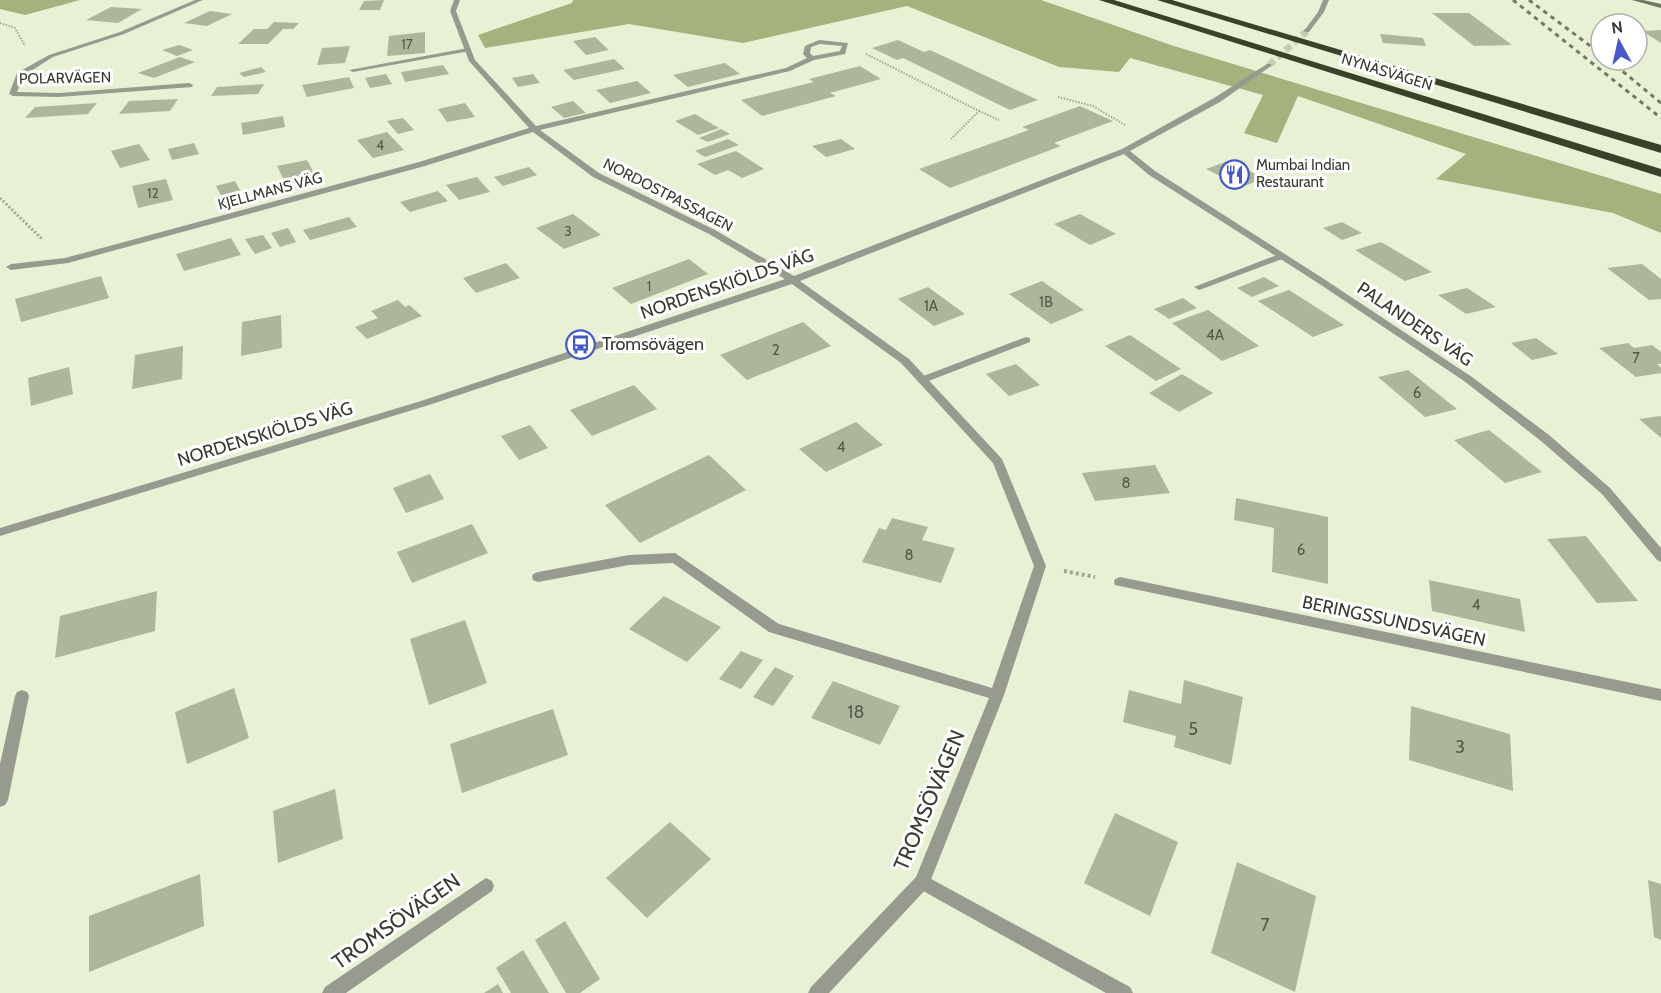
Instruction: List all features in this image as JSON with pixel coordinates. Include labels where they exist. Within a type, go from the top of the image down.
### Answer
[{"type":"highway","name":"NYNÄSVÄGEN","points":[[1104,0],[1661,173]]},
{"type":"highway","name":"NYNÄSVÄGEN","points":[[1162,0],[1661,149]]},
{"type":"street","name":"POLARVÄGEN","points":[[189,85],[59,95],[13,94],[20,75],[51,56],[122,33],[200,0]]},
{"type":"street","name":"NORDOSTPASSAGEN","points":[[458,0],[453,11],[472,61],[534,129],[596,175],[712,232],[793,280]]},
{"type":"street","points":[[1307,31],[1321,12],[1326,0]]},
{"type":"street","points":[[1635,0],[1661,6]]},
{"type":"street","points":[[534,129],[788,70],[812,58],[843,52],[846,44],[819,42],[807,46],[806,54],[812,58]]},
{"type":"street","points":[[353,70],[468,50]]},
{"type":"street","name":"NORDENSKIÖLDS VÄG","points":[[0,532],[425,403],[793,280],[1125,151],[1218,100],[1269,65]]},
{"type":"street","name":"KJELLMANS VÄG","points":[[12,267],[65,261],[422,164],[534,129]]},
{"type":"street","name":"PALANDERS VÄG","points":[[1125,151],[1152,173],[1468,379],[1545,438],[1606,491],[1661,556]]},
{"type":"street","points":[[1199,287],[1282,256]]},
{"type":"street","points":[[793,280],[905,361],[998,462],[1040,566]]},
{"type":"street","points":[[922,380],[1026,340]]},
{"type":"street","points":[[538,577],[629,560],[675,558],[774,628],[997,695]]},
{"type":"street","name":"TROMSÖVÄGEN","points":[[817,993],[922,882],[997,695],[1040,566]]},
{"type":"street","name":"BERINGSSUNDSVÄGEN","points":[[1120,582],[1661,695]]},
{"type":"street","points":[[0,800],[22,696]]},
{"type":"street","points":[[922,882],[1124,993]]},
{"type":"street","name":"TROMSÖVÄGEN","points":[[331,993],[486,886]]},
{"type":"path","points":[[0,23],[15,28],[23,45],[51,56]]},
{"type":"path","points":[[846,44],[999,120]]},
{"type":"path","points":[[1058,97],[1082,101],[1096,107],[1132,129]]},
{"type":"path","points":[[951,139],[979,111]]},
{"type":"path","points":[[0,198],[65,261]]},
{"type":"path","points":[[1040,566],[1120,582]]},
{"type":"green space","points":[[0,0],[80,0],[25,15],[0,9]]},
{"type":"green space","points":[[573,0],[1041,0],[1174,46],[1661,194],[1661,233],[1613,213],[1436,179],[1466,154],[1298,96],[1277,143],[1244,133],[1263,95],[1130,58],[1119,72],[1059,67],[907,6],[743,43],[629,24],[485,48],[478,35],[572,3]]},
{"type":"building","points":[[384,0],[380,10],[359,10],[364,1]]},
{"type":"building","points":[[111,7],[142,9],[118,23],[86,20]]},
{"type":"building","points":[[210,11],[232,14],[207,26],[184,23]]},
{"type":"building","points":[[1432,13],[1469,13],[1512,45],[1474,46]]},
{"type":"building","points":[[274,22],[299,23],[293,29],[283,29],[268,44],[238,44],[254,29],[267,29]]},
{"type":"building","points":[[1661,30],[1661,43],[1649,35],[1649,31]]},
{"type":"building","points":[[425,32],[425,53],[387,56],[389,36]]},
{"type":"building","points":[[1380,34],[1423,38],[1426,46],[1383,43]]},
{"type":"building","points":[[595,37],[609,50],[586,55],[573,41]]},
{"type":"building","points":[[898,40],[924,52],[930,50],[1038,100],[1010,110],[903,58],[897,60],[872,48]]},
{"type":"building","points":[[179,45],[193,50],[177,56],[162,50]]},
{"type":"building","points":[[350,46],[345,63],[317,65],[322,48]]},
{"type":"building","points":[[180,57],[195,62],[154,78],[138,73]]},
{"type":"building","points":[[614,59],[625,69],[574,80],[563,70]]},
{"type":"building","points":[[725,63],[740,74],[688,87],[673,75]]},
{"type":"building","points":[[443,65],[449,74],[405,82],[401,72]]},
{"type":"building","points":[[860,66],[881,79],[830,93],[836,96],[762,116],[741,100],[814,82],[809,79]]},
{"type":"building","points":[[261,67],[266,72],[244,77],[239,73]]},
{"type":"building","points":[[386,74],[392,84],[370,88],[365,78]]},
{"type":"building","points":[[533,74],[540,83],[518,87],[512,78]]},
{"type":"building","points":[[349,77],[354,88],[307,97],[302,85]]},
{"type":"building","points":[[637,81],[651,93],[610,103],[596,90]]},
{"type":"building","points":[[264,84],[258,94],[211,96],[217,87]]},
{"type":"building","points":[[178,99],[170,111],[119,114],[129,101]]},
{"type":"building","points":[[573,101],[586,113],[564,118],[551,107]]},
{"type":"building","points":[[97,103],[88,114],[25,118],[35,107]]},
{"type":"building","points":[[465,103],[475,117],[447,122],[438,109]]},
{"type":"building","points":[[1080,106],[1113,121],[1054,143],[1061,146],[950,188],[919,169],[1029,130],[1022,127]]},
{"type":"building","points":[[695,114],[719,128],[698,135],[675,121]]},
{"type":"building","points":[[283,116],[285,127],[243,135],[241,123]]},
{"type":"building","points":[[403,118],[414,130],[398,134],[387,121]]},
{"type":"building","points":[[721,129],[730,134],[708,142],[699,138]]},
{"type":"building","points":[[387,132],[404,150],[373,158],[357,140]]},
{"type":"building","points":[[728,139],[739,145],[705,157],[695,151]]},
{"type":"building","points":[[841,139],[855,149],[826,157],[812,146]]},
{"type":"building","points":[[194,143],[199,154],[172,160],[168,149]]},
{"type":"building","points":[[139,144],[150,160],[120,168],[111,151]]},
{"type":"building","points":[[736,151],[764,169],[742,178],[728,170],[715,175],[697,164]]},
{"type":"building","points":[[307,160],[316,177],[286,184],[277,166]]},
{"type":"building","name":"Mumbai Indian Restaurant","points":[[1228,161],[1264,178],[1242,187],[1206,169]]},
{"type":"building","points":[[529,167],[537,175],[503,186],[494,177]]},
{"type":"building","points":[[477,177],[490,192],[459,200],[446,185]]},
{"type":"building","points":[[166,179],[173,200],[138,208],[132,186]]},
{"type":"building","points":[[235,181],[242,194],[223,199],[216,186]]},
{"type":"building","points":[[438,191],[448,201],[410,212],[400,202]]},
{"type":"building","points":[[573,214],[601,235],[564,249],[536,228]]},
{"type":"building","points":[[1080,214],[1116,234],[1090,245],[1054,224]]},
{"type":"building","points":[[349,217],[357,227],[310,240],[303,230]]},
{"type":"building","points":[[1342,222],[1362,233],[1342,240],[1323,228]]},
{"type":"building","points":[[288,228],[296,242],[280,247],[271,233]]},
{"type":"building","points":[[263,235],[272,248],[255,254],[245,239]]},
{"type":"building","points":[[231,238],[241,255],[184,271],[176,254]]},
{"type":"building","points":[[1381,242],[1432,272],[1405,281],[1355,250]]},
{"type":"building","points":[[689,259],[708,274],[631,304],[612,288]]},
{"type":"building","points":[[506,263],[520,278],[476,293],[463,278]]},
{"type":"building","points":[[1642,264],[1661,279],[1661,299],[1649,300],[1607,268]]},
{"type":"building","points":[[101,276],[109,298],[21,322],[15,299]]},
{"type":"building","points":[[1264,277],[1279,286],[1252,297],[1237,288]]},
{"type":"building","points":[[1042,281],[1084,310],[1051,324],[1009,294]]},
{"type":"building","points":[[928,287],[965,314],[934,326],[898,299]]},
{"type":"building","points":[[1467,288],[1496,307],[1466,314],[1438,295]]},
{"type":"building","points":[[1289,290],[1344,325],[1313,337],[1258,301]]},
{"type":"building","points":[[1183,298],[1197,308],[1169,319],[1154,309]]},
{"type":"building","points":[[398,300],[405,307],[409,305],[422,316],[367,339],[355,327],[378,318],[371,311]]},
{"type":"building","points":[[1208,310],[1259,346],[1222,361],[1172,323]]},
{"type":"building","points":[[281,315],[282,348],[241,356],[242,322]]},
{"type":"building","points":[[803,322],[831,346],[747,380],[720,355]]},
{"type":"building","points":[[1130,335],[1181,369],[1156,381],[1105,346]]},
{"type":"building","points":[[1536,338],[1558,354],[1532,360],[1511,343]]},
{"type":"building","points":[[1628,343],[1634,348],[1652,345],[1661,352],[1661,364],[1657,364],[1661,368],[1661,373],[1636,377],[1599,348]]},
{"type":"building","points":[[183,346],[182,379],[132,389],[135,355]]},
{"type":"building","points":[[1016,364],[1040,385],[1009,396],[986,374]]},
{"type":"building","points":[[69,367],[73,394],[31,406],[28,378]]},
{"type":"building","points":[[1408,370],[1457,409],[1425,417],[1378,377]]},
{"type":"building","points":[[1182,374],[1213,393],[1179,412],[1149,393]]},
{"type":"building","points":[[634,385],[657,409],[592,436],[570,410]]},
{"type":"building","points":[[1661,416],[1661,438],[1639,419]]},
{"type":"building","points":[[856,422],[883,445],[826,472],[799,449]]},
{"type":"building","points":[[530,425],[548,448],[519,460],[501,436]]},
{"type":"building","points":[[1489,430],[1542,472],[1505,483],[1454,440]]},
{"type":"building","points":[[709,455],[746,490],[640,543],[605,505]]},
{"type":"building","points":[[1155,465],[1170,493],[1095,501],[1082,473]]},
{"type":"building","points":[[430,474],[444,499],[406,513],[393,488]]},
{"type":"building","points":[[1236,498],[1328,517],[1328,584],[1272,572],[1274,528],[1234,520]]},
{"type":"building","points":[[892,518],[928,527],[922,540],[955,548],[941,583],[862,562],[879,528],[886,530]]},
{"type":"building","points":[[472,524],[488,553],[412,583],[397,552]]},
{"type":"building","points":[[1586,536],[1638,601],[1597,603],[1547,539]]},
{"type":"building","points":[[1429,580],[1520,599],[1525,632],[1432,611]]},
{"type":"building","points":[[157,591],[155,631],[55,658],[60,616]]},
{"type":"building","points":[[664,596],[721,627],[687,662],[629,629]]},
{"type":"building","points":[[465,620],[487,683],[429,705],[410,639]]},
{"type":"building","points":[[741,651],[763,660],[741,689],[719,679]]},
{"type":"building","points":[[775,667],[794,676],[773,706],[753,697]]},
{"type":"building","points":[[1184,680],[1243,697],[1231,765],[1174,747],[1176,736],[1123,722],[1129,690],[1181,704]]},
{"type":"building","points":[[833,681],[900,706],[880,745],[811,718]]},
{"type":"building","points":[[234,688],[249,738],[187,764],[175,712]]},
{"type":"building","points":[[1411,706],[1510,734],[1513,791],[1409,760]]},
{"type":"building","points":[[553,709],[568,755],[462,793],[450,744]]},
{"type":"building","points":[[335,789],[343,839],[278,863],[273,811]]},
{"type":"building","points":[[1115,813],[1178,842],[1150,916],[1084,883]]},
{"type":"building","points":[[670,822],[711,859],[647,918],[606,878]]},
{"type":"building","points":[[1237,862],[1316,896],[1295,992],[1211,953]]},
{"type":"building","points":[[200,874],[204,926],[89,972],[89,916]]},
{"type":"building","points":[[1648,880],[1661,884],[1661,940],[1654,937]]},
{"type":"building","points":[[565,921],[600,979],[580,993],[566,993],[535,940]]},
{"type":"building","points":[[523,950],[549,993],[511,993],[496,968]]},
{"type":"building","points":[[498,984],[503,993],[484,993]]},
{"type":"tunnel","points":[[1269,65],[1307,31]]},
{"type":"railway","points":[[1513,0],[1661,118]]},
{"type":"railway","points":[[1529,0],[1589,45]]},
{"type":"railway","points":[[1624,72],[1661,103]]},
{"type":"place","name":"Mumbai Indian Restaurant","points":[[1235,174]]},
{"type":"place","name":"Tromsövägen","points":[[581,344]]}]
